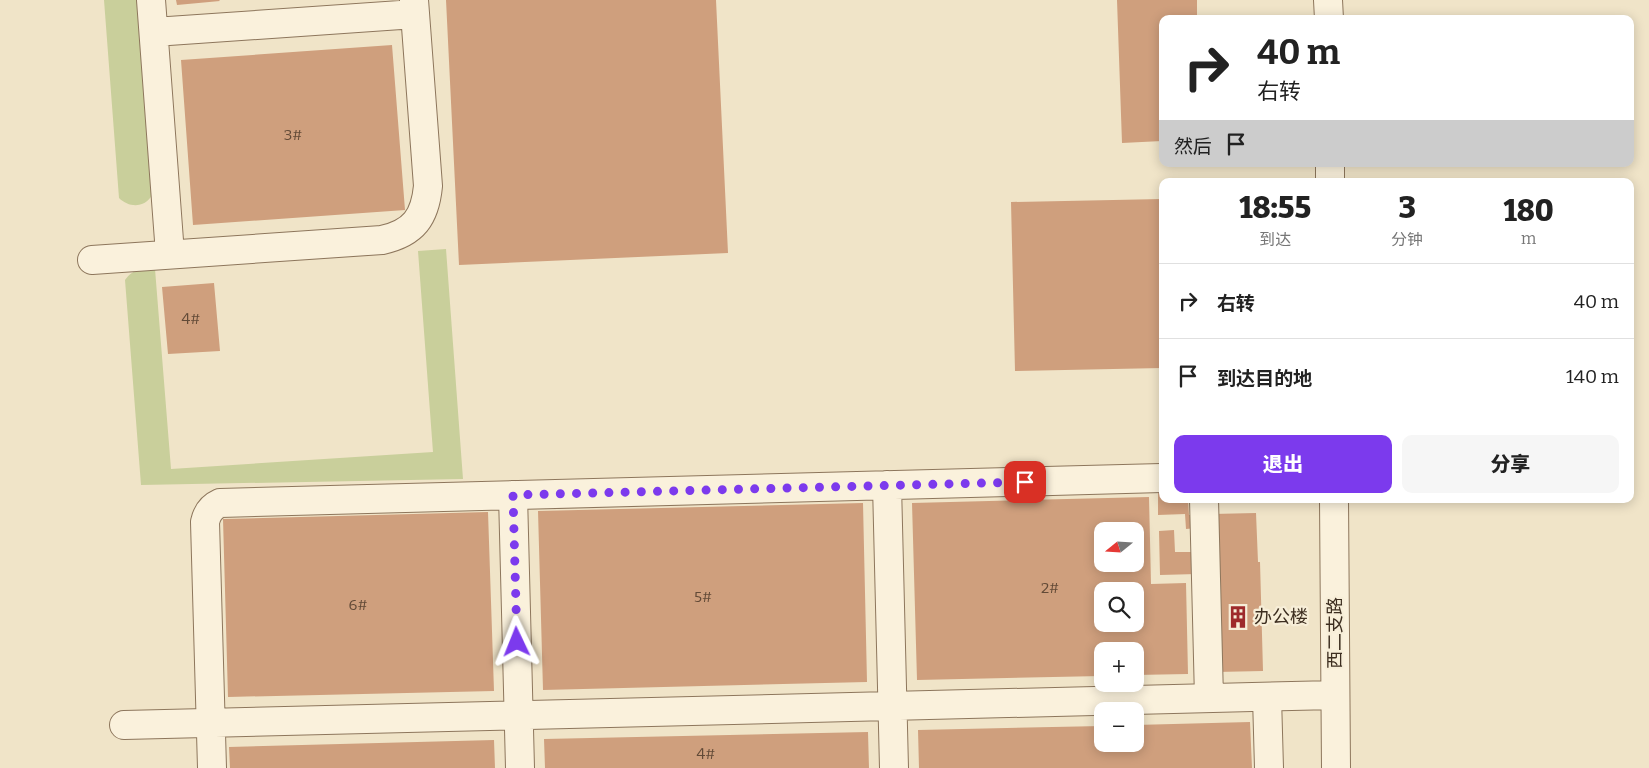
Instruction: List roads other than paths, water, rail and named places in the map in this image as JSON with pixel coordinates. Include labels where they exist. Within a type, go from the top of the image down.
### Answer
[{"type":"street","points":[[151,0],[170,254]]},
{"type":"street","points":[[1328,0],[1329,15]]},
{"type":"street","points":[[92,260],[382,240],[394,237],[410,228],[418,220],[426,201],[428,186],[414,7],[154,32]]},
{"type":"street","points":[[212,768],[206,516],[215,505],[224,502],[1159,478]]},
{"type":"street","points":[[887,485],[894,768]]},
{"type":"street","points":[[513,495],[520,768]]},
{"type":"street","points":[[1204,503],[1208,698]]},
{"type":"street","name":"西二支路","points":[[1334,503],[1336,768]]},
{"type":"street","points":[[124,725],[1335,696]]},
{"type":"street","points":[[1267,697],[1269,768]]},
{"type":"place","name":"办公楼","points":[[1238,617]]}]
